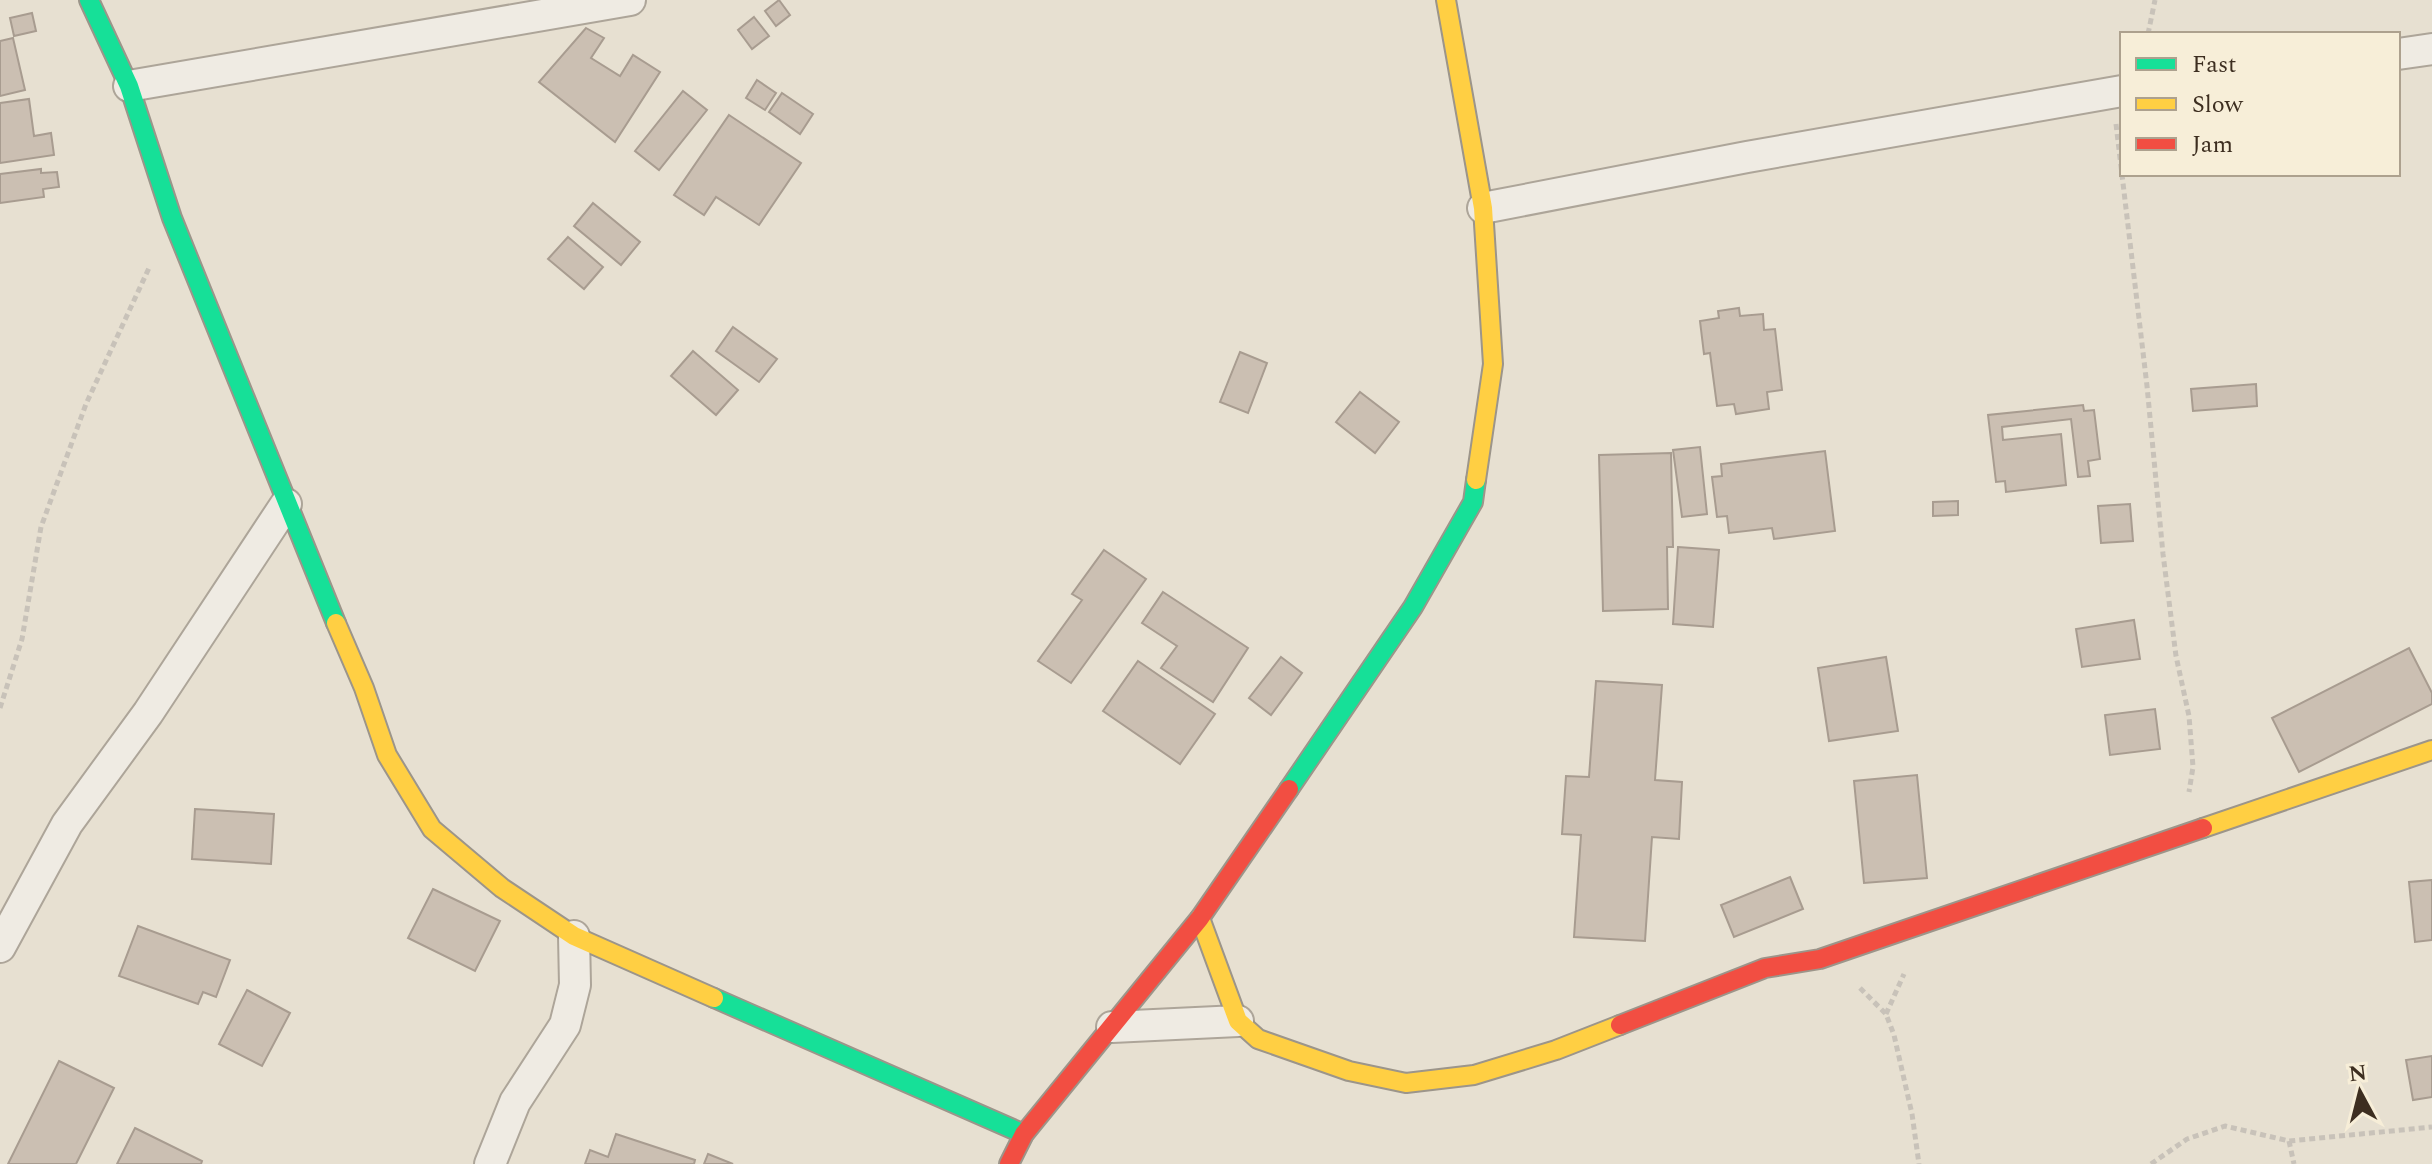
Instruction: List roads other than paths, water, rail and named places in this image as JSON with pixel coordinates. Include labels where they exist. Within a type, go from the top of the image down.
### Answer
[{"type":"street","points":[[89,0],[129,86],[172,218],[286,504],[364,688],[387,755],[432,829],[502,888],[574,936],[1024,1134]]},
{"type":"street","points":[[129,86],[630,0]]},
{"type":"street","points":[[1009,1164],[1024,1134],[1200,918],[1413,607],[1473,502],[1493,364],[1483,208],[1446,0]]},
{"type":"street","points":[[2400,54],[2432,49]]},
{"type":"street","points":[[1483,208],[1747,157],[2119,102]]},
{"type":"street","points":[[0,947],[67,824],[148,713],[286,504]]},
{"type":"street","points":[[1200,918],[1238,1021],[1258,1039],[1349,1071],[1406,1083],[1474,1075],[1556,1050],[1765,968],[1820,959],[2432,750]]},
{"type":"street","points":[[490,1164],[515,1102],[565,1025],[575,985],[574,936]]},
{"type":"street","points":[[1112,1027],[1238,1021]]}]
